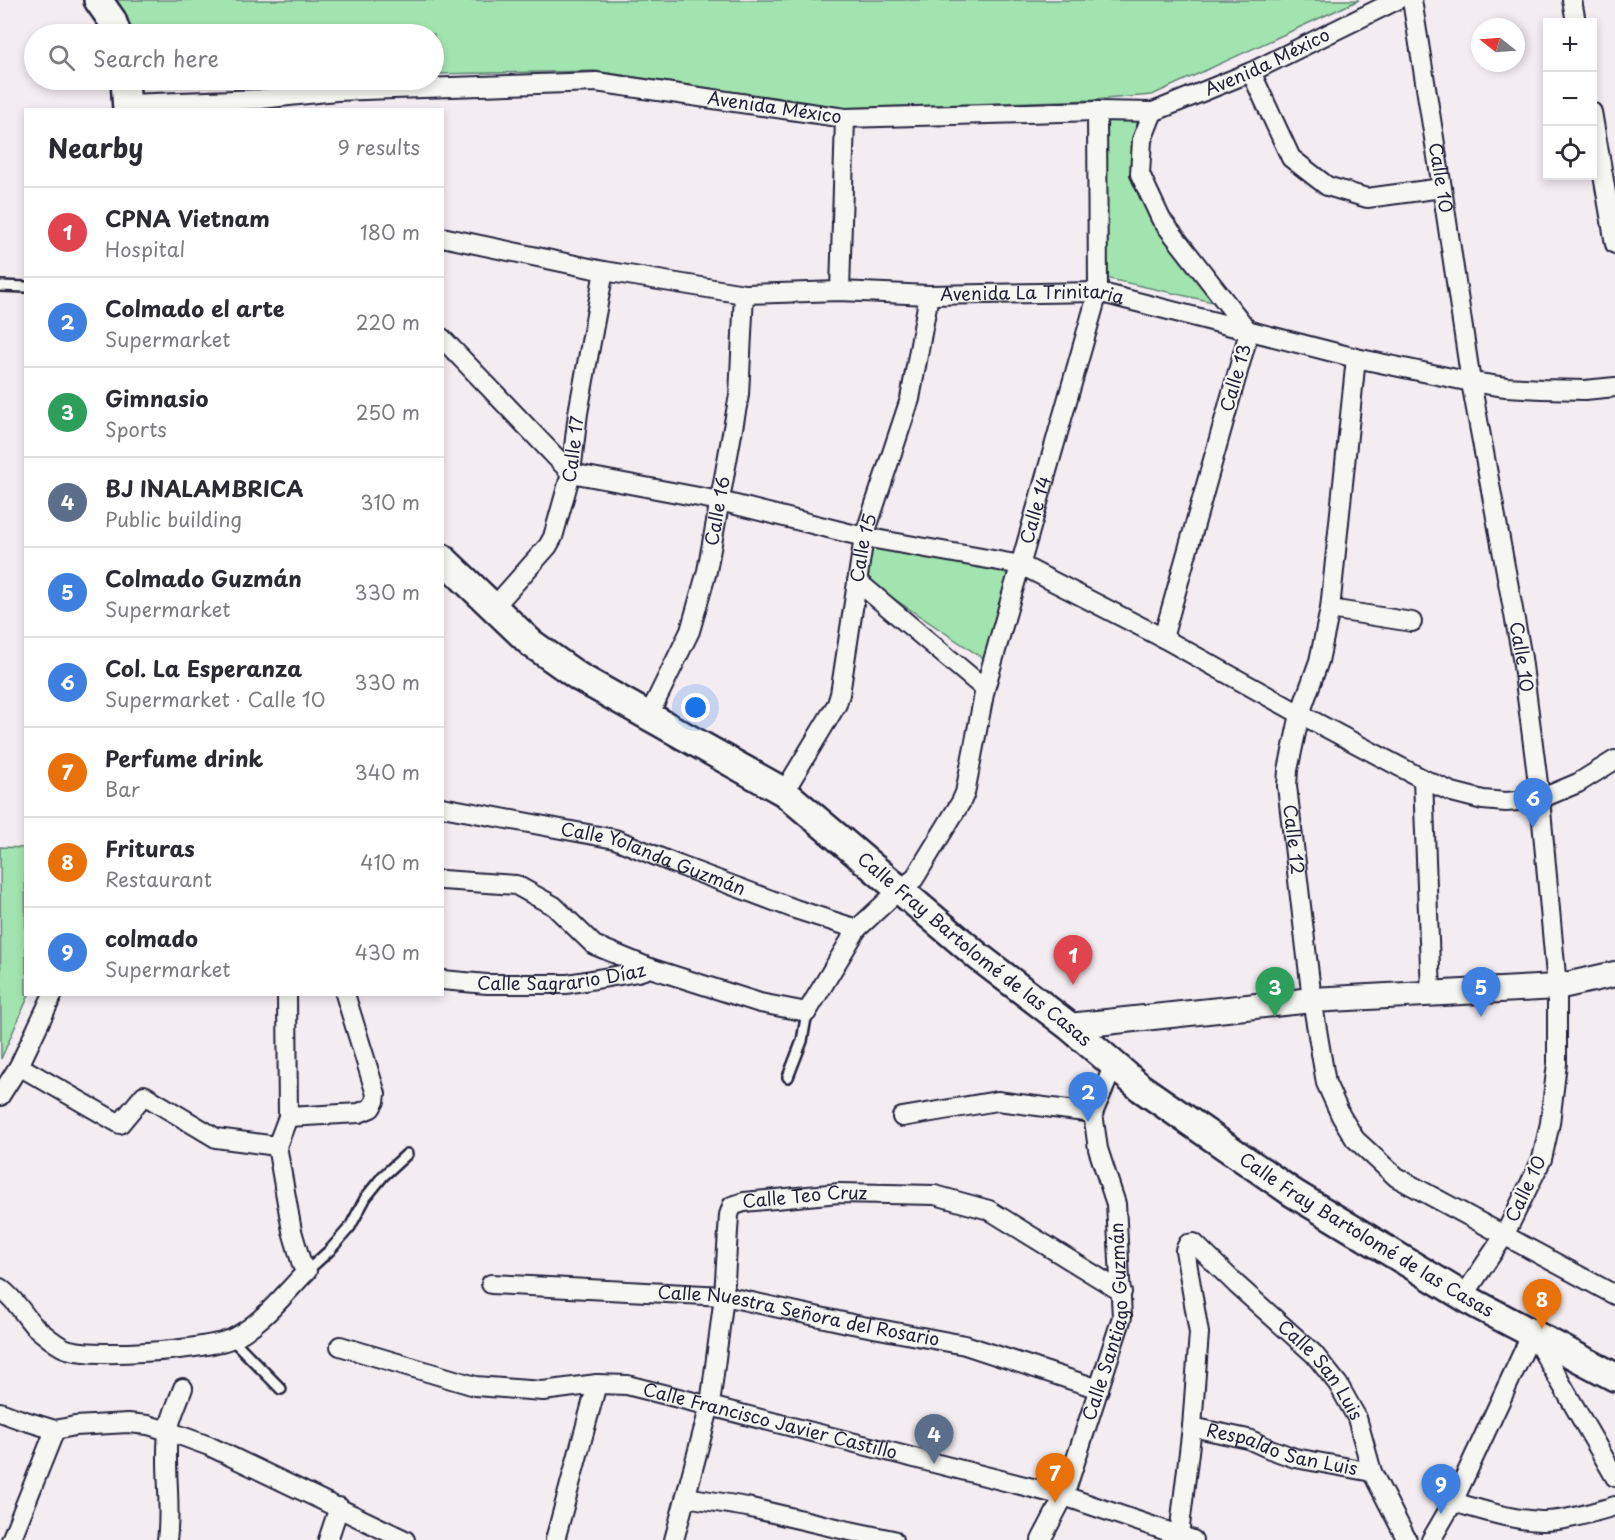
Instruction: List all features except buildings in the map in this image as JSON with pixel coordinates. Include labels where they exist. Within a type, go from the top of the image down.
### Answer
[{"type":"main road","points":[[98,0],[113,24]]},
{"type":"main road","name":"Calle Fray Bartolomé de las Casas","points":[[444,562],[452,576],[494,607],[531,643],[579,677],[784,792],[979,957],[1069,1026],[1141,1088],[1293,1193],[1463,1297],[1615,1377]]},
{"type":"street","name":"Avenida México","points":[[444,87],[596,82],[845,118],[1097,111],[1153,112],[1251,72],[1397,0]]},
{"type":"street","name":"Calle 10","points":[[1412,0],[1471,382],[1522,658],[1540,799],[1557,987],[1557,1063],[1550,1122],[1542,1159],[1504,1236],[1463,1297]]},
{"type":"street","points":[[1572,0],[1575,18]]},
{"type":"street","points":[[1251,72],[1291,158],[1327,186],[1367,198],[1442,188]]},
{"type":"street","name":"Avenida México","points":[[126,98],[263,104],[336,91],[365,90]]},
{"type":"street","name":"Calle 14","points":[[900,889],[914,879],[962,802],[965,793],[985,689],[1098,292],[1097,111]]},
{"type":"street","name":"Calle 13","points":[[1153,112],[1142,140],[1140,174],[1161,219],[1249,332],[1163,638]]},
{"type":"street","points":[[840,291],[845,118]]},
{"type":"street","points":[[1595,126],[1615,244]]},
{"type":"street","name":"Avenida La Trinitaria","points":[[444,237],[604,271],[744,294],[840,291],[929,295],[1098,292],[1356,358],[1471,382],[1542,389],[1585,390],[1615,387]]},
{"type":"street","name":"Calle 17","points":[[494,607],[554,537],[571,473],[578,413],[604,271]]},
{"type":"street","name":"Calle 16","points":[[648,717],[690,631],[707,571],[739,394],[744,294]]},
{"type":"street","name":"Calle 15","points":[[784,792],[837,704],[840,694],[864,537],[910,399],[929,295]]},
{"type":"street","points":[[444,340],[571,473],[720,501],[864,537],[1021,565],[1163,638],[1423,779],[1452,792],[1483,800],[1506,802],[1540,799],[1578,783],[1615,760]]},
{"type":"street","name":"Calle 12","points":[[1356,358],[1330,609],[1318,661],[1300,714],[1288,770],[1287,786],[1312,1000],[1326,1083],[1341,1116],[1355,1139],[1396,1177],[1615,1295]]},
{"type":"street","points":[[857,581],[985,689]]},
{"type":"street","points":[[1330,609],[1412,622]]},
{"type":"street","points":[[1423,779],[1431,994]]},
{"type":"street","name":"Calle Yolanda Guzmán","points":[[444,807],[615,838],[678,865],[795,909],[857,929]]},
{"type":"street","points":[[444,880],[516,885],[554,906],[594,945],[650,968]]},
{"type":"street","points":[[807,1012],[857,929],[900,889]]},
{"type":"street","name":"Calle Sagrario Díaz","points":[[444,980],[487,984],[567,984],[650,968],[760,1003],[807,1012]]},
{"type":"street","points":[[1069,1026],[1312,1000],[1557,987],[1615,974]]},
{"type":"street","points":[[0,1096],[19,1066],[52,996]]},
{"type":"street","points":[[0,1288],[12,1297],[34,1326],[64,1348],[92,1352],[154,1352],[205,1345],[232,1339],[255,1324],[307,1271],[302,1265],[292,1231],[277,1146],[288,1117],[287,996]]},
{"type":"street","points":[[288,1117],[359,1113],[371,1108],[375,1101],[376,1094],[346,996]]},
{"type":"street","points":[[902,1117],[997,1101],[1093,1113],[1114,1065]]},
{"type":"street","points":[[19,1066],[120,1124],[144,1095],[216,1138],[277,1146]]},
{"type":"street","name":"Calle Santiago Guzmán","points":[[1041,1540],[1064,1496],[1122,1317],[1116,1203],[1098,1149],[1093,1113]]},
{"type":"street","name":"Calle Teo Cruz","points":[[674,1540],[710,1405],[724,1296],[729,1215],[732,1206],[744,1202],[839,1193],[935,1195],[989,1210],[1122,1292]]},
{"type":"street","name":"Calle San Luis","points":[[1192,1427],[1199,1333],[1185,1250],[1188,1244],[1194,1243],[1314,1354],[1338,1384],[1358,1418],[1372,1472],[1407,1540]]},
{"type":"street","name":"Calle Nuestra Señora del Rosario","points":[[491,1284],[724,1296],[852,1324],[965,1345],[1100,1389]]},
{"type":"street","points":[[1532,1333],[1615,1477]]},
{"type":"street","points":[[1431,1540],[1453,1502],[1532,1333]]},
{"type":"street","name":"Calle Francisco Javier Castillo","points":[[340,1346],[475,1386],[543,1391],[597,1384],[627,1385],[1064,1496],[1186,1538]]},
{"type":"street","points":[[555,1540],[597,1384]]},
{"type":"street","points":[[167,1540],[169,1528],[168,1431],[183,1388]]},
{"type":"street","points":[[0,1412],[55,1430],[75,1426],[128,1424],[148,1425],[168,1431],[209,1446],[405,1540]]},
{"type":"street","points":[[1186,1538],[1192,1427]]},
{"type":"street","name":"Respaldo San Luis","points":[[1192,1427],[1248,1439],[1295,1458],[1372,1472]]},
{"type":"street","points":[[11,1540],[55,1430]]},
{"type":"street","points":[[686,1497],[747,1507],[893,1540]]},
{"type":"street","points":[[1453,1502],[1500,1516],[1542,1522],[1615,1506]]},
{"type":"street","points":[[328,1540],[339,1508]]},
{"type":"lane","points":[[0,286],[24,287]]},
{"type":"lane","points":[[788,1077],[802,1041],[807,1012]]},
{"type":"lane","points":[[307,1271],[350,1227],[366,1197],[382,1176],[407,1154]]},
{"type":"lane","points":[[232,1339],[281,1389]]},
{"type":"green space","points":[[111,0],[1359,0],[1152,95],[1093,100],[844,108],[594,71],[444,74],[444,24],[118,24]]},
{"type":"green space","points":[[1151,106],[1138,138],[1157,222],[1244,309],[1105,278],[1103,114]]},
{"type":"green space","points":[[870,527],[1014,561],[984,659],[863,578]]},
{"type":"green space","points":[[0,847],[24,848],[24,996],[29,996],[1,1059]]},
{"type":"place","name":"Col. La Esperanza","points":[[1533,828]]},
{"type":"place","name":"CPNA Vietnam","points":[[1073,985]]},
{"type":"place","name":"Gimnasio","points":[[1275,1017]]},
{"type":"place","name":"Colmado Guzmán","points":[[1481,1017]]},
{"type":"place","name":"Colmado el arte","points":[[1088,1122]]},
{"type":"place","name":"Frituras","points":[[1542,1329]]},
{"type":"place","name":"BJ INALAMBRICA","points":[[934,1464]]},
{"type":"place","name":"Perfume drink","points":[[1055,1503]]},
{"type":"place","name":"colmado","points":[[1441,1514]]}]
